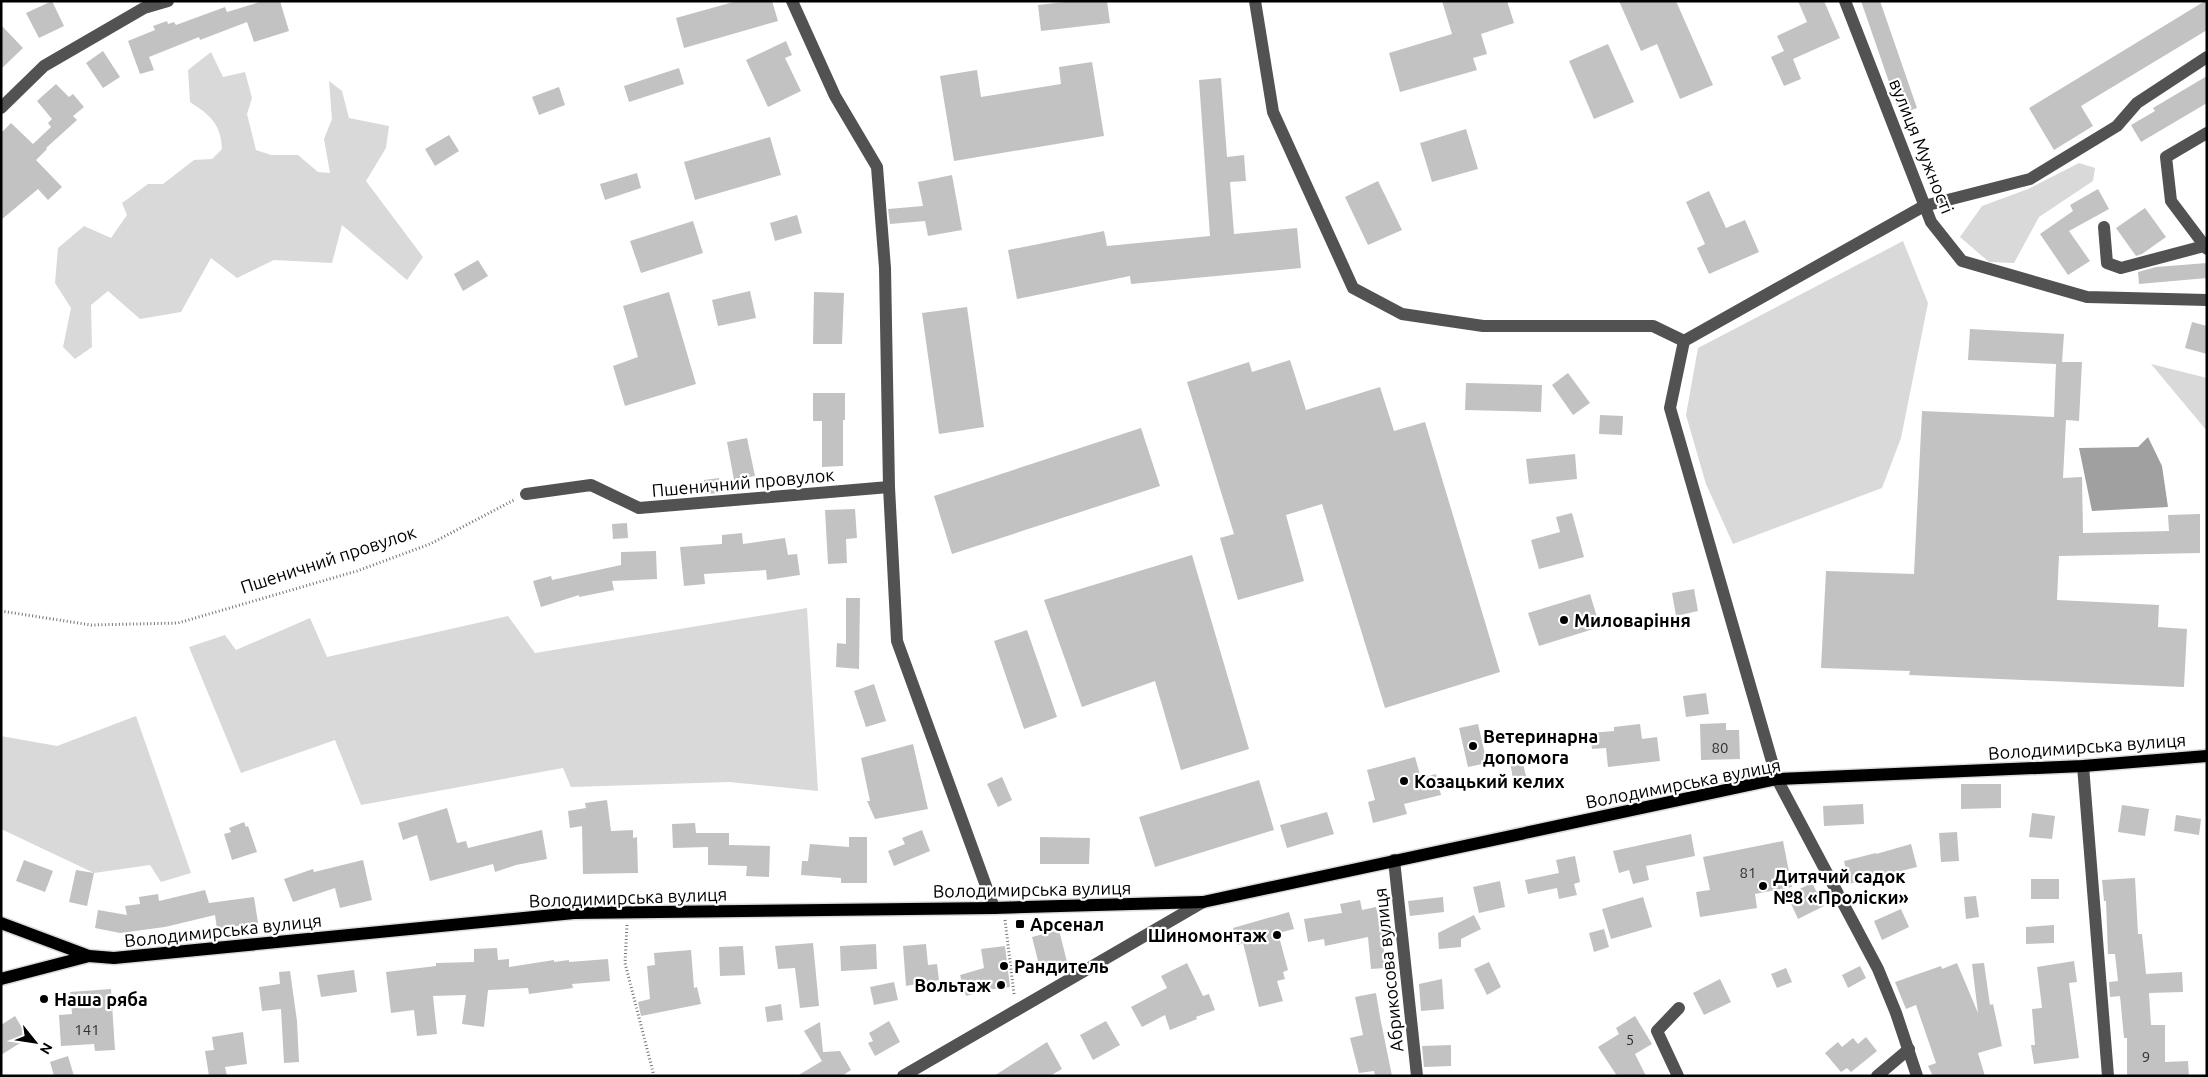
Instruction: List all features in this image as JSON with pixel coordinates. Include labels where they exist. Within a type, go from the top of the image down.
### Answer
[{"type":"main road","name":"Володимирська вулиця","points":[[1,922],[89,956],[114,958],[574,913],[994,908],[1203,902],[1777,779],[2083,766],[2207,756]]},
{"type":"main road","points":[[1,979],[89,956]]},
{"type":"street","points":[[1,108],[44,66],[144,8],[168,1]]},
{"type":"street","points":[[792,1],[835,96],[877,167],[885,268],[889,487],[897,641],[994,908]]},
{"type":"street","points":[[1255,1],[1273,112],[1353,288],[1402,314],[1483,326],[1653,326],[1684,341]]},
{"type":"street","name":"вулиця Мужності","points":[[1845,1],[1931,222],[1962,261],[2087,297],[2207,300]]},
{"type":"street","points":[[1917,1076],[1909,1049],[1878,969],[1777,779],[1670,408],[1684,341],[1924,206],[2030,179],[2117,126],[2137,103],[2207,57]]},
{"type":"street","points":[[2104,227],[2107,263],[2121,268],[2206,248],[2171,201],[2166,157],[2207,133]]},
{"type":"street","name":"Пшеничний провулок","points":[[526,494],[591,485],[639,508],[889,487]]},
{"type":"street","points":[[2083,766],[2108,1076]]},
{"type":"street","name":"Абрикосова вулиця","points":[[1394,860],[1416,1076]]},
{"type":"street","name":"Володимирська вулиця","points":[[902,1076],[1203,902]]},
{"type":"street","points":[[1678,1076],[1657,1032],[1679,1008]]},
{"type":"street","points":[[1878,1076],[1909,1049]]},
{"type":"path","name":"Пшеничний провулок","points":[[1,611],[91,625],[178,623],[357,571],[421,548],[526,494]]},
{"type":"path","points":[[1005,920],[1014,994]]},
{"type":"path","points":[[627,923],[625,963],[654,1076]]},
{"type":"shaded area","points":[[211,52],[223,77],[245,72],[252,98],[247,114],[256,150],[271,155],[298,155],[318,172],[330,173],[324,139],[332,119],[329,81],[342,91],[349,118],[389,126],[386,148],[366,181],[423,257],[407,280],[342,225],[332,263],[274,260],[237,278],[211,258],[181,312],[140,319],[108,291],[91,305],[92,347],[75,359],[63,347],[71,308],[55,283],[58,248],[84,226],[111,238],[127,215],[122,203],[148,184],[163,184],[194,160],[212,159],[222,149],[219,133],[213,121],[190,102],[188,70]]},
{"type":"shaded area","points":[[2079,163],[2095,168],[2093,181],[2039,217],[2014,263],[1989,262],[1960,237],[1982,206],[2028,189]]},
{"type":"shaded area","points":[[1903,241],[1928,303],[1901,438],[1882,488],[1733,544],[1706,484],[1686,415],[1698,348]]},
{"type":"shaded area","points":[[2151,364],[2207,378],[2207,431]]},
{"type":"shaded area","points":[[2148,437],[2162,466],[2168,507],[2092,511],[2079,448],[2138,447]]},
{"type":"shaded area","points":[[807,608],[818,791],[729,782],[571,787],[563,768],[361,805],[335,740],[241,773],[189,647],[225,635],[236,650],[310,618],[327,657],[508,616],[535,653]]},
{"type":"shaded area","points":[[136,716],[191,873],[161,882],[150,865],[94,873],[1,829],[1,736],[57,746]]},
{"type":"building","points":[[52,1],[64,26],[39,38],[26,13]]},
{"type":"building","points":[[263,1],[280,1],[289,31],[254,42],[247,22],[200,40],[199,37],[149,57],[154,70],[140,74],[128,41],[155,30],[153,26],[167,21],[168,24],[174,22],[176,25],[225,7],[227,12]]},
{"type":"building","points":[[737,1],[772,1],[778,21],[684,48],[676,18]]},
{"type":"building","points":[[1074,1],[1107,1],[1110,23],[1041,31],[1038,5]]},
{"type":"building","points":[[1442,1],[1507,1],[1514,23],[1481,34],[1487,54],[1473,58],[1477,70],[1400,92],[1389,53],[1452,34]]},
{"type":"building","points":[[1619,1],[1676,1],[1713,85],[1680,99],[1657,44],[1641,51]]},
{"type":"building","points":[[1798,1],[1824,1],[1840,38],[1793,59],[1801,79],[1784,86],[1771,57],[1784,51],[1777,36],[1807,22]]},
{"type":"building","points":[[1861,1],[1880,1],[1917,108],[1900,114]]},
{"type":"building","points":[[2207,1],[2207,30],[2081,106],[2093,126],[2054,150],[2029,108]]},
{"type":"building","points":[[1,25],[23,48],[1,69]]},
{"type":"building","points":[[786,41],[792,55],[785,58],[801,91],[768,107],[746,60]]},
{"type":"building","points":[[1608,44],[1634,102],[1594,119],[1569,61]]},
{"type":"building","points":[[103,51],[120,77],[103,88],[86,63]]},
{"type":"building","points":[[1092,62],[1104,136],[954,161],[940,76],[977,70],[981,97],[1061,84],[1059,67]]},
{"type":"building","points":[[679,68],[684,84],[629,102],[624,86]]},
{"type":"building","points":[[2207,76],[2207,103],[2141,142],[2131,125],[2155,111],[2153,108]]},
{"type":"building","points":[[1221,78],[1227,157],[1244,155],[1246,181],[1230,182],[1234,234],[1297,228],[1301,268],[1131,284],[1130,276],[1017,299],[1008,250],[1104,231],[1107,246],[1210,236],[1199,80]]},
{"type":"building","points":[[56,84],[69,97],[73,94],[84,107],[73,116],[77,120],[46,148],[36,160],[62,187],[48,200],[38,189],[1,220],[1,133],[11,123],[33,144],[51,127],[48,123],[52,119],[37,101]]},
{"type":"building","points":[[559,87],[565,105],[539,115],[532,97]]},
{"type":"building","points":[[1466,129],[1478,169],[1432,182],[1420,143]]},
{"type":"building","points":[[449,135],[459,151],[435,166],[425,149]]},
{"type":"building","points":[[770,137],[781,175],[695,200],[684,162]]},
{"type":"building","points":[[637,173],[641,188],[605,200],[600,184]]},
{"type":"building","points":[[952,175],[962,230],[928,236],[925,221],[890,224],[888,209],[923,206],[918,182]]},
{"type":"building","points":[[1378,181],[1402,230],[1368,245],[1345,197]]},
{"type":"building","points":[[2098,189],[2109,209],[2069,231],[2090,261],[2068,275],[2040,234],[2073,211],[2070,205]]},
{"type":"building","points":[[1709,191],[1726,228],[1745,220],[1759,252],[1709,274],[1697,248],[1705,244],[1686,202]]},
{"type":"building","points":[[2145,208],[2166,237],[2142,254],[2136,256],[2116,228]]},
{"type":"building","points":[[797,215],[802,233],[775,241],[770,223]]},
{"type":"building","points":[[693,221],[703,253],[641,273],[630,241]]},
{"type":"building","points":[[478,260],[488,276],[463,291],[454,274]]},
{"type":"building","points":[[2207,263],[2207,278],[2139,284],[2138,272],[2156,267]]},
{"type":"building","points":[[750,291],[756,318],[718,326],[712,300]]},
{"type":"building","points":[[669,292],[696,384],[625,406],[613,366],[638,357],[623,306]]},
{"type":"building","points":[[814,292],[844,293],[842,344],[813,344]]},
{"type":"building","points":[[967,307],[984,427],[939,434],[922,313]]},
{"type":"building","points":[[2192,322],[2207,326],[2207,354],[2185,348]]},
{"type":"building","points":[[1970,329],[2064,334],[2062,362],[2082,362],[2079,421],[2066,420],[2063,478],[2082,477],[2083,533],[2169,531],[2168,515],[2200,514],[2200,553],[2059,556],[2057,600],[2159,605],[2158,627],[2187,629],[2184,687],[1909,675],[1910,671],[1821,668],[1826,571],[1914,574],[1922,411],[2054,417],[2056,364],[1968,360]]},
{"type":"building","points":[[1290,360],[1306,410],[1380,387],[1394,431],[1425,422],[1500,672],[1385,708],[1322,504],[1286,515],[1304,581],[1238,600],[1220,538],[1234,534],[1187,382],[1249,362],[1252,372]]},
{"type":"building","points":[[1568,373],[1590,403],[1573,415],[1552,385]]},
{"type":"building","points":[[1466,383],[1542,385],[1541,412],[1465,410]]},
{"type":"building","points":[[813,393],[845,393],[843,466],[822,467],[822,421],[813,421]]},
{"type":"building","points":[[1600,415],[1623,416],[1622,435],[1599,434]]},
{"type":"building","points":[[1141,428],[1160,486],[952,554],[934,496]]},
{"type":"building","points":[[747,438],[755,476],[734,480],[727,442]]},
{"type":"building","points":[[1575,454],[1577,479],[1529,484],[1526,459]]},
{"type":"building","points":[[719,478],[721,493],[705,494],[704,480]]},
{"type":"building","points":[[855,509],[857,538],[846,539],[847,563],[828,564],[825,510]]},
{"type":"building","points":[[1572,513],[1584,557],[1539,569],[1531,540],[1560,532],[1556,517]]},
{"type":"building","points":[[627,523],[628,538],[613,539],[612,524]]},
{"type":"building","points":[[742,533],[743,544],[785,538],[788,555],[797,554],[800,575],[767,580],[766,570],[704,574],[705,584],[684,586],[680,547],[722,544],[722,535]]},
{"type":"building","points":[[656,551],[657,579],[612,581],[614,590],[579,597],[579,595],[541,607],[533,581],[551,576],[552,580],[621,565],[621,552]]},
{"type":"building","points":[[1192,555],[1249,749],[1181,770],[1155,681],[1082,707],[1044,600]]},
{"type":"building","points":[[1694,589],[1698,611],[1676,616],[1672,593]]},
{"type":"building","name":"Миловаріння","points":[[1590,594],[1600,627],[1539,646],[1528,613]]},
{"type":"building","points":[[846,598],[860,598],[859,669],[836,667],[837,643],[846,644]]},
{"type":"building","points":[[1027,630],[1057,717],[1024,729],[994,641]]},
{"type":"building","points":[[874,684],[886,721],[866,727],[854,691]]},
{"type":"building","points":[[1706,693],[1709,714],[1686,717],[1683,696]]},
{"type":"building","points":[[1726,723],[1726,730],[1739,730],[1740,759],[1701,760],[1700,724]]},
{"type":"building","name":"Ветеринарна допомога","points":[[1478,724],[1487,763],[1468,767],[1459,728]]},
{"type":"building","points":[[1640,724],[1642,739],[1657,737],[1660,761],[1608,767],[1606,748],[1592,749],[1590,733],[1614,731],[1614,727]]},
{"type":"building","points":[[913,744],[928,809],[875,819],[867,801],[870,801],[861,758]]},
{"type":"building","points":[[1415,757],[1421,778],[1436,774],[1441,795],[1404,804],[1407,814],[1373,823],[1368,802],[1375,800],[1367,770]]},
{"type":"building","points":[[1522,760],[1528,784],[1514,786],[1510,761]]},
{"type":"building","points":[[1002,777],[1012,800],[998,807],[987,784]]},
{"type":"building","points":[[1259,780],[1274,830],[1155,867],[1139,817]]},
{"type":"building","points":[[1961,784],[2001,784],[2001,808],[1961,809]]},
{"type":"building","points":[[607,800],[611,831],[633,830],[633,838],[637,837],[638,873],[583,874],[582,826],[570,828],[568,811],[586,808],[585,803]]},
{"type":"building","points":[[1863,804],[1864,824],[1824,826],[1823,806]]},
{"type":"building","points":[[2122,805],[2149,809],[2145,836],[2118,832]]},
{"type":"building","points":[[447,808],[457,843],[466,841],[468,848],[542,830],[547,859],[516,865],[495,872],[493,864],[430,881],[417,835],[403,840],[398,823]]},
{"type":"building","points":[[1327,812],[1334,834],[1287,848],[1280,825]]},
{"type":"building","points":[[2032,813],[2055,816],[2052,839],[2029,837]]},
{"type":"building","points":[[2176,815],[2201,819],[2199,835],[2174,831]]},
{"type":"building","points":[[244,822],[246,827],[248,826],[257,852],[232,860],[224,834],[231,832],[229,828]]},
{"type":"building","points":[[695,823],[696,833],[729,833],[729,845],[770,846],[769,877],[746,876],[747,866],[708,865],[708,847],[673,848],[672,824]]},
{"type":"building","points":[[922,830],[930,851],[894,866],[888,851],[905,844],[902,838]]},
{"type":"building","points":[[1957,832],[1959,861],[1941,862],[1939,833]]},
{"type":"building","points":[[1691,834],[1695,856],[1646,866],[1649,880],[1633,884],[1629,870],[1619,873],[1613,851]]},
{"type":"building","points":[[849,837],[867,837],[867,883],[841,883],[841,878],[801,875],[802,861],[808,861],[810,844],[849,847]]},
{"type":"building","points":[[1040,837],[1090,838],[1089,864],[1040,864]]},
{"type":"building","points":[[1783,841],[1792,887],[1755,894],[1757,908],[1700,917],[1696,892],[1710,890],[1703,857]]},
{"type":"building","points":[[1911,844],[1917,867],[1849,884],[1844,861]]},
{"type":"building","points":[[1575,856],[1580,882],[1574,884],[1577,895],[1559,899],[1557,888],[1528,894],[1525,880],[1559,873],[1556,860]]},
{"type":"building","points":[[24,860],[53,871],[45,892],[16,881]]},
{"type":"building","points":[[363,860],[372,900],[340,908],[335,888],[293,902],[284,879],[313,869],[314,872]]},
{"type":"building","points":[[76,870],[94,873],[87,906],[69,902]]},
{"type":"building","points":[[2135,878],[2138,934],[2142,934],[2146,974],[2182,972],[2183,992],[2149,993],[2151,1025],[2165,1025],[2165,1062],[2188,1061],[2189,1076],[2127,1076],[2127,1038],[2124,1038],[2120,996],[2110,997],[2109,982],[2118,981],[2115,954],[2108,954],[2106,901],[2104,901],[2102,880]]},
{"type":"building","points":[[2031,879],[2059,879],[2059,899],[2031,899]]},
{"type":"building","points":[[1500,881],[1505,907],[1479,913],[1473,887]]},
{"type":"building","points":[[1812,883],[1824,906],[1798,919],[1787,895]]},
{"type":"building","points":[[205,890],[209,903],[254,897],[258,923],[217,929],[215,915],[165,927],[120,933],[95,928],[98,910],[127,915],[125,906],[140,904],[139,897],[158,894],[159,901]]},
{"type":"building","points":[[1976,896],[1979,917],[1966,919],[1964,897]]},
{"type":"building","points":[[1443,897],[1444,912],[1410,916],[1408,901]]},
{"type":"building","points":[[1643,897],[1652,927],[1611,939],[1602,909]]},
{"type":"building","points":[[1360,900],[1362,910],[1376,907],[1383,939],[1385,968],[1371,969],[1368,937],[1325,946],[1324,939],[1308,942],[1304,919],[1342,913],[1340,904]]},
{"type":"building","points":[[1901,909],[1909,927],[1882,940],[1874,921]]},
{"type":"building","points":[[1289,912],[1294,929],[1278,933],[1288,970],[1283,972],[1285,979],[1277,981],[1283,1001],[1259,1007],[1243,943],[1238,945],[1233,928]]},
{"type":"building","points":[[1474,915],[1481,929],[1461,939],[1461,947],[1439,949],[1438,933]]},
{"type":"building","points":[[2054,925],[2054,943],[2026,944],[2026,927]]},
{"type":"building","points":[[1604,929],[1609,947],[1594,952],[1589,933]]},
{"type":"building","points":[[1059,930],[1067,962],[1040,969],[1032,937]]},
{"type":"building","points":[[813,943],[819,1006],[800,1008],[795,968],[778,969],[775,946]]},
{"type":"building","points":[[876,944],[877,969],[841,971],[840,946]]},
{"type":"building","points":[[926,944],[928,965],[937,964],[939,980],[906,986],[903,946]]},
{"type":"building","points":[[743,946],[745,975],[720,976],[719,947]]},
{"type":"building","points":[[1005,946],[1010,987],[987,990],[966,996],[960,975],[984,968],[981,949]]},
{"type":"building","points":[[497,948],[498,960],[509,959],[509,967],[554,960],[554,962],[569,960],[569,962],[608,959],[610,981],[572,984],[573,988],[529,994],[528,988],[488,990],[484,1027],[462,1024],[466,995],[433,996],[437,1034],[417,1036],[414,1010],[391,1013],[386,972],[436,966],[436,963],[474,962],[474,949]]},
{"type":"building","points":[[691,950],[694,988],[697,987],[701,1004],[641,1016],[638,1002],[650,999],[647,966],[655,965],[654,953]]},
{"type":"building","points":[[2074,961],[2077,982],[2069,983],[2079,1058],[2034,1064],[2031,1045],[2035,1045],[2032,1009],[2042,1008],[2037,967]]},
{"type":"building","points":[[1489,962],[1501,987],[1487,995],[1474,969]]},
{"type":"building","points":[[1187,963],[1203,996],[1209,994],[1215,1010],[1170,1030],[1165,1015],[1142,1027],[1131,1007],[1167,988],[1161,976]]},
{"type":"building","points":[[1957,963],[1978,1013],[1972,964],[1984,963],[1990,1005],[1993,1004],[2002,1046],[1978,1053],[1985,1076],[1933,1076],[1928,1066],[1936,1063],[1916,1005],[1906,1009],[1895,982],[1941,966],[1942,969]]},
{"type":"building","points":[[1860,966],[1866,978],[1848,988],[1842,975]]},
{"type":"building","points":[[1786,968],[1792,982],[1777,988],[1771,974]]},
{"type":"building","points":[[354,970],[357,992],[321,997],[317,975]]},
{"type":"building","points":[[290,971],[297,1021],[299,1062],[284,1063],[281,1009],[262,1011],[259,987],[280,984],[279,972]]},
{"type":"building","points":[[1442,979],[1444,1009],[1421,1011],[1419,984]]},
{"type":"building","points":[[1720,979],[1731,1002],[1704,1015],[1693,993]]},
{"type":"building","points":[[894,982],[898,1000],[874,1005],[870,987]]},
{"type":"building","points":[[111,989],[115,1050],[95,1051],[94,1044],[61,1046],[59,1015],[72,1014],[70,992]]},
{"type":"building","points":[[1376,993],[1392,1076],[1375,1076],[1374,1071],[1359,1073],[1350,1038],[1363,1035],[1355,997]]},
{"type":"building","points":[[781,1004],[783,1020],[767,1022],[765,1007]]},
{"type":"building","points":[[15,1016],[28,1038],[1,1055],[1,1025]]},
{"type":"building","points":[[1635,1016],[1652,1044],[1635,1054],[1646,1076],[1617,1076],[1598,1047],[1619,1034],[1616,1028]]},
{"type":"building","points":[[889,1021],[900,1042],[875,1056],[868,1043],[873,1041],[869,1033]]},
{"type":"building","points":[[1106,1021],[1120,1045],[1093,1060],[1080,1035]]},
{"type":"building","points":[[820,1022],[823,1052],[840,1051],[851,1070],[842,1076],[797,1076],[822,1061],[804,1031]]},
{"type":"building","points":[[243,1032],[247,1064],[225,1067],[227,1076],[209,1076],[205,1051],[214,1050],[212,1037]]},
{"type":"building","points":[[1866,1037],[1877,1051],[1851,1072],[1847,1068],[1841,1072],[1825,1053],[1838,1042],[1842,1047],[1853,1038],[1858,1044]]},
{"type":"building","points":[[1047,1042],[1062,1069],[1050,1076],[994,1076]]},
{"type":"building","points":[[1451,1045],[1451,1066],[1424,1067],[1422,1046]]},
{"type":"building","points":[[68,1056],[74,1076],[54,1076],[50,1062]]},
{"type":"place","name":"Миловаріння","points":[[1564,620]]},
{"type":"place","name":"Ветеринарна допомога","points":[[1473,746]]},
{"type":"place","name":"Козацький келих","points":[[1404,781]]},
{"type":"place","name":"Дитячий садок №8 «Проліски»","points":[[1763,886]]},
{"type":"place","name":"Арсенал","points":[[1020,924]]},
{"type":"place","name":"Шиномонтаж","points":[[1277,935]]},
{"type":"place","name":"Рандитель","points":[[1004,966]]},
{"type":"place","name":"Вольтаж","points":[[1001,985]]},
{"type":"place","name":"Наша ряба","points":[[44,999]]}]
